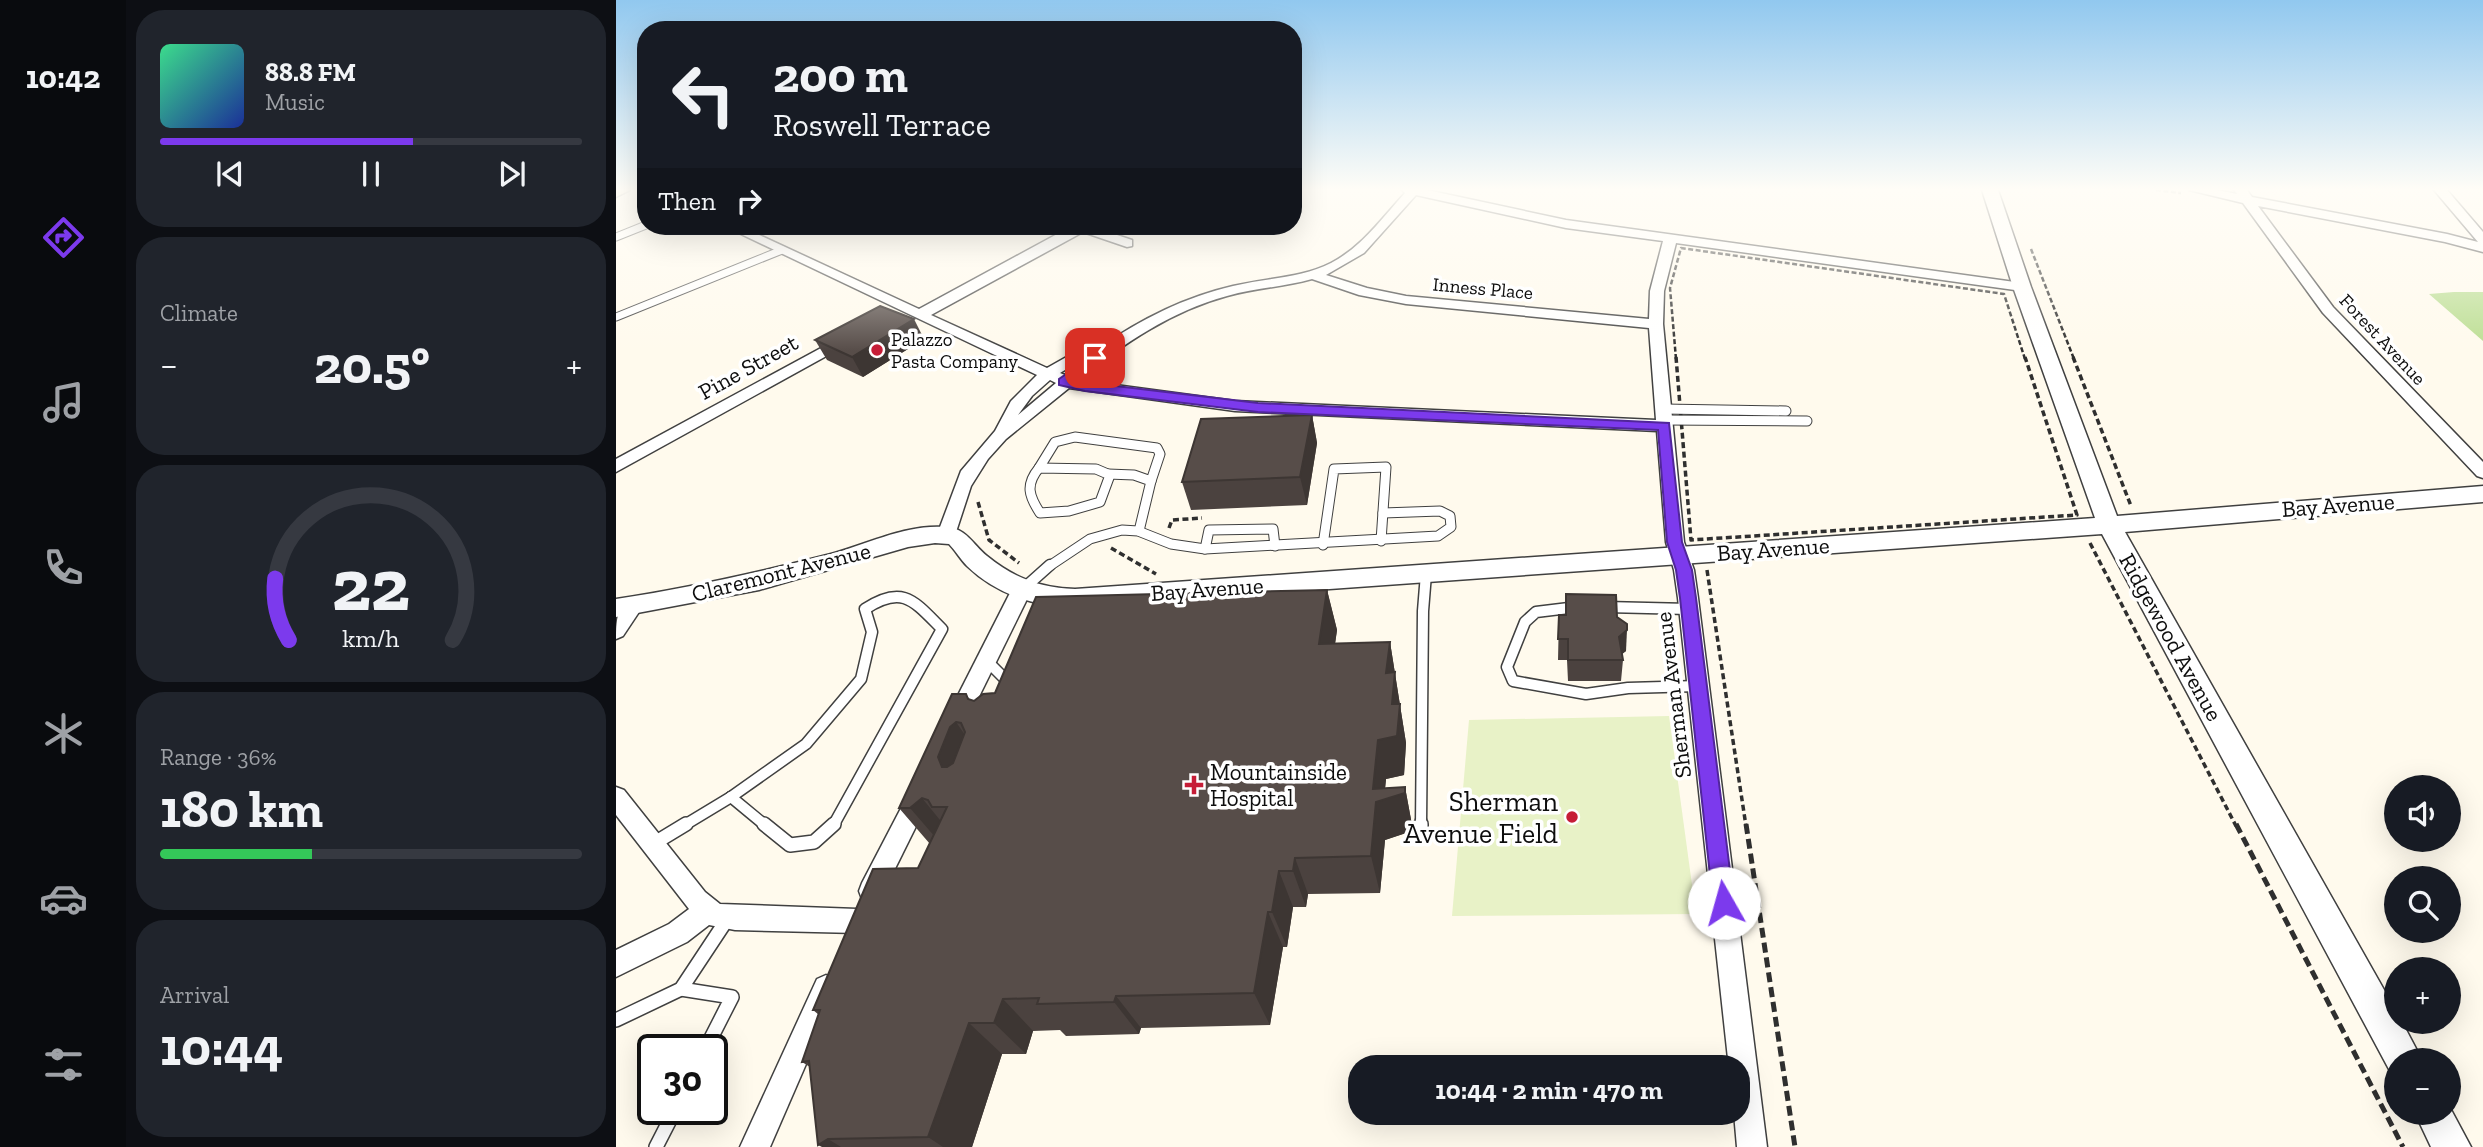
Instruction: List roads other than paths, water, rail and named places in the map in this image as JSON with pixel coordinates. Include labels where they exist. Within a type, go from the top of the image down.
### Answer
[{"type":"street","points":[[768,244],[1064,382],[1085,387],[1258,408],[1670,417]]},
{"type":"street","points":[[919,315],[1048,244]]},
{"type":"street","points":[[950,733],[1021,591],[977,562],[954,536],[946,535],[964,481],[979,458],[1003,432],[1024,418],[1064,382],[1119,339],[1163,316],[1218,294],[1311,274],[1349,258],[1362,244]]},
{"type":"street","name":"Sherman Avenue","points":[[1670,244],[1657,291],[1656,324],[1670,417],[1675,542],[1689,608],[1752,1147]]},
{"type":"street","points":[[1711,244],[2022,287]]},
{"type":"street","name":"Ridgewood Avenue","points":[[2008,244],[2109,525],[2397,1048]]},
{"type":"street","name":"Forest Avenue","points":[[2279,244],[2328,310],[2483,471]]},
{"type":"street","name":"Inness Place","points":[[1311,274],[1364,292],[1406,300],[1656,324]]},
{"type":"street","points":[[887,316],[903,307]]},
{"type":"street","name":"Pine Street","points":[[616,466],[855,334]]},
{"type":"street","points":[[1003,432],[1007,417],[1048,374],[1103,343],[1119,339]]},
{"type":"street","name":"Bay Avenue","points":[[1021,591],[1040,596],[1075,598],[2109,525],[2483,494]]},
{"type":"street","name":"Claremont Avenue","points":[[625,607],[759,580],[909,540],[946,535]]},
{"type":"street","points":[[616,631],[625,607]]},
{"type":"street","points":[[755,1147],[851,935],[926,781]]},
{"type":"street","points":[[616,797],[696,900],[718,914],[851,935]]},
{"type":"street","points":[[616,964],[718,914]]},
{"type":"street","points":[[2440,1125],[2452,1147]]},
{"type":"lane","points":[[616,317],[782,250]]},
{"type":"lane","points":[[1670,417],[1786,411]]},
{"type":"lane","points":[[1670,417],[1807,421]]},
{"type":"lane","points":[[1108,474],[1109,483],[1100,502],[1069,511],[1040,513],[1028,486],[1031,476],[1039,468],[1054,441],[1075,437],[1157,448],[1160,454],[1139,531]]},
{"type":"lane","points":[[1323,545],[1334,469],[1385,467],[1381,541]]},
{"type":"lane","points":[[1039,468],[1096,469],[1108,474],[1134,475],[1151,481]]},
{"type":"lane","points":[[1021,591],[1058,558],[1079,545],[1111,532],[1139,531],[1150,538],[1184,547],[1205,549],[1323,545],[1438,536],[1451,527],[1450,516],[1440,511],[1383,513]]},
{"type":"lane","points":[[1205,549],[1209,530],[1273,529],[1275,546]]},
{"type":"lane","points":[[1422,832],[1423,611],[1426,574]]},
{"type":"lane","points":[[653,844],[731,797],[806,744],[861,679],[872,632],[865,609],[880,598],[896,595],[909,597],[942,629],[832,828],[814,842],[790,845],[731,797]]},
{"type":"lane","points":[[1689,608],[1577,607],[1536,612],[1525,622],[1507,667],[1513,681],[1586,694],[1628,688],[1699,687]]},
{"type":"lane","points":[[986,660],[1016,690],[1012,701]]},
{"type":"lane","points":[[851,935],[888,895]]},
{"type":"lane","points":[[681,989],[718,914]]},
{"type":"lane","points":[[616,1020],[681,989],[732,997],[713,1034]]},
{"type":"lane","points":[[656,1147],[667,1125]]},
{"type":"place","name":"Palazzo Pasta Company","points":[[877,350]]},
{"type":"place","name":"Mountainside Hospital","points":[[1194,785]]},
{"type":"place","name":"Sherman Avenue Field","points":[[1572,817]]}]
